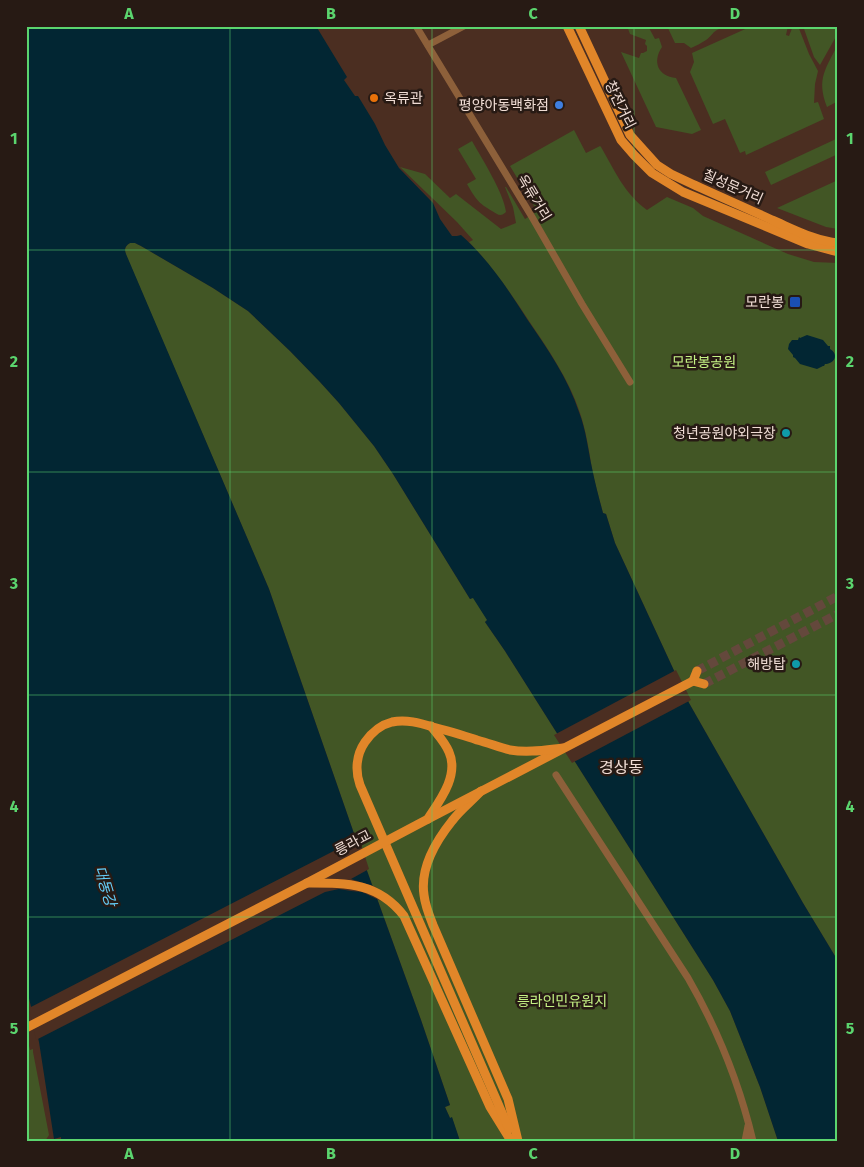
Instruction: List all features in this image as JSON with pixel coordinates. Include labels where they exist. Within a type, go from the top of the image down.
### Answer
[{"type":"main road","name":"창전거리","points":[[567,26],[621,140],[634,156],[665,182]]},
{"type":"main road","name":"창전거리","points":[[579,26],[630,135]]},
{"type":"main road","name":"칠성문거리","points":[[630,135],[657,165],[671,174],[791,228],[818,239],[838,243]]},
{"type":"main road","name":"칠성문거리","points":[[665,182],[682,192],[757,224],[808,244],[838,252]]},
{"type":"main road","points":[[697,671],[693,681],[704,684]]},
{"type":"main road","name":"릉라교","points":[[26,1028],[693,681]]},
{"type":"main road","points":[[515,1141],[360,785],[356,769],[362,746],[379,728],[390,723],[410,722],[431,726],[521,752],[563,748]]},
{"type":"main road","points":[[428,819],[445,791],[452,767],[450,753],[431,726]]},
{"type":"main road","points":[[481,791],[452,820],[444,832],[430,858],[424,881],[424,894],[432,925],[508,1099],[515,1141]]},
{"type":"main road","points":[[307,883],[354,885],[379,894],[392,902],[404,916],[490,1107],[515,1141]]},
{"type":"street","name":"옥류거리","points":[[416,26],[630,382]]},
{"type":"street","points":[[428,45],[464,26]]},
{"type":"street","points":[[556,775],[688,978],[704,1006],[736,1081],[753,1141]]},
{"type":"street","points":[[745,1141],[748,1121]]},
{"type":"green space","points":[[627,26],[651,26],[649,28],[655,39],[659,38],[662,47],[657,58],[658,67],[665,74],[676,78],[701,130],[692,134],[656,127],[621,52],[639,58],[641,53],[647,51],[646,40],[630,34]]},
{"type":"green space","points":[[667,26],[739,26],[733,29],[717,30],[706,40],[691,48],[684,43],[675,43]]},
{"type":"green space","points":[[752,26],[788,26],[786,35],[789,36],[793,26],[798,26],[818,71],[814,103],[818,102],[824,119],[746,155],[745,151],[740,153],[725,119],[713,124],[690,72],[694,62],[692,53]]},
{"type":"green space","points":[[803,26],[838,26],[838,33],[820,65],[814,57]]},
{"type":"green space","points":[[838,44],[838,101],[827,107],[822,81],[826,67]]},
{"type":"green space","name":"모란봉공원","points":[[574,130],[586,153],[601,147],[626,189],[647,210],[667,197],[693,208],[703,216],[788,254],[814,262],[838,263],[838,961],[689,703],[615,543],[606,514],[603,513],[582,420],[576,401],[565,378],[509,292],[469,242],[473,240],[400,167],[425,174],[450,198],[456,194],[501,229],[516,223],[513,207],[505,187],[525,219],[537,211],[510,166]]},
{"type":"green space","points":[[836,139],[838,154],[771,185],[765,172]]},
{"type":"green space","points":[[472,141],[501,195],[506,212],[503,215],[496,214],[480,203],[467,184],[476,179],[458,149]]},
{"type":"green space","points":[[838,180],[838,229],[826,227],[777,208]]},
{"type":"green space","name":"릉라인민유원지","points":[[130,243],[141,246],[248,311],[320,382],[374,446],[470,599],[473,597],[488,620],[485,622],[713,980],[730,1011],[760,1087],[778,1141],[460,1141],[452,1118],[450,1118],[445,1107],[450,1105],[269,589],[126,255],[125,248]]},
{"type":"green space","points":[[26,1032],[30,1050],[33,1049],[49,1135],[45,1141],[26,1141]]},
{"type":"water","name":"대동강","points":[[26,26],[316,26],[347,77],[344,80],[355,96],[358,96],[399,168],[433,203],[440,219],[452,236],[461,235],[489,264],[563,375],[583,426],[603,513],[606,514],[615,543],[689,703],[838,961],[838,1141],[778,1141],[760,1087],[730,1011],[713,980],[485,622],[487,620],[473,598],[470,599],[374,446],[320,382],[248,311],[213,288],[135,243],[127,245],[125,249],[126,254],[269,589],[450,1105],[445,1107],[450,1118],[452,1117],[460,1141],[61,1141],[61,1137],[54,1139],[39,1042],[26,985]]},
{"type":"water","points":[[807,335],[823,340],[830,346],[835,356],[833,361],[817,369],[800,364],[793,357],[788,349],[789,344],[792,340],[798,340],[799,337]]},
{"type":"pier","points":[[676,670],[691,700],[572,763],[554,735]]},
{"type":"pier","points":[[359,838],[369,869],[351,879],[376,887],[381,901],[362,892],[339,889],[325,892],[36,1040],[29,1008]]},
{"type":"tunnel","points":[[697,671],[838,596]]},
{"type":"tunnel","points":[[704,684],[838,614]]},
{"type":"place","name":"옥류관","points":[[374,98]]},
{"type":"place","name":"평양아동백화점","points":[[559,105]]},
{"type":"place","name":"모란봉","points":[[795,302]]},
{"type":"place","name":"청년공원야외극장","points":[[786,433]]},
{"type":"place","name":"해방탑","points":[[796,664]]},
{"type":"district","name":"경상동","points":[[621,767]]}]
